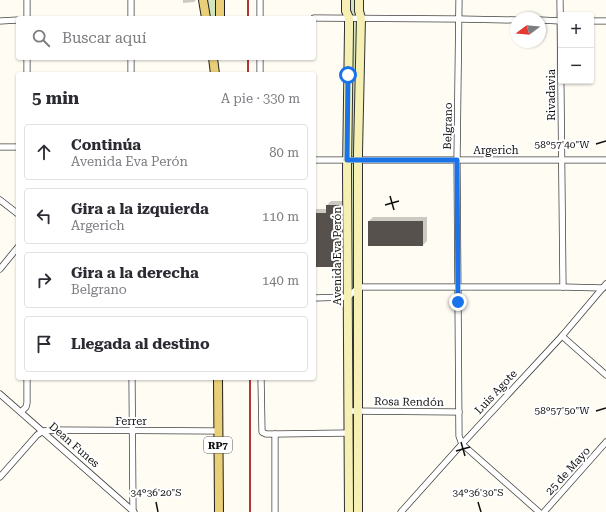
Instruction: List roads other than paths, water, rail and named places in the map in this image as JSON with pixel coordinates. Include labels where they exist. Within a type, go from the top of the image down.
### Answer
[{"type":"main road","points":[[203,0],[206,16]]},
{"type":"main road","points":[[220,0],[220,16]]},
{"type":"main road","points":[[213,60],[216,72]]},
{"type":"main road","points":[[216,72],[218,60]]},
{"type":"main road","name":"RP7","points":[[218,380],[219,512]]},
{"type":"street","points":[[27,0],[27,16]]},
{"type":"street","points":[[131,0],[131,16]]},
{"type":"street","points":[[260,0],[260,16]]},
{"type":"street","name":"Avenida Eva Perón","points":[[346,0],[346,11],[348,18],[347,160],[349,512]]},
{"type":"street","name":"Avenida Eva Perón","points":[[358,512],[358,161],[361,18],[359,11],[359,0]]},
{"type":"street","name":"Belgrano","points":[[459,0],[457,160],[459,436],[462,444]]},
{"type":"street","name":"Rivadavia","points":[[560,0],[561,12]]},
{"type":"street","points":[[316,18],[510,20]]},
{"type":"street","points":[[0,21],[16,20]]},
{"type":"street","points":[[546,20],[558,21]]},
{"type":"street","points":[[594,21],[606,21]]},
{"type":"street","name":"Rivadavia","points":[[561,48],[562,286]]},
{"type":"street","points":[[27,72],[28,60]]},
{"type":"street","points":[[131,60],[131,72]]},
{"type":"street","points":[[260,60],[260,72]]},
{"type":"street","points":[[0,147],[16,147]]},
{"type":"street","name":"Argerich","points":[[316,160],[606,160]]},
{"type":"street","points":[[0,200],[16,212]]},
{"type":"street","points":[[0,269],[16,249]]},
{"type":"street","points":[[316,298],[348,297],[359,287],[604,286]]},
{"type":"street","name":"Luis Agote","points":[[401,512],[562,336],[604,286]]},
{"type":"street","points":[[562,336],[606,375]]},
{"type":"street","points":[[21,412],[26,407],[28,380]]},
{"type":"street","points":[[132,380],[133,512]]},
{"type":"street","points":[[261,380],[262,432],[266,434],[349,433]]},
{"type":"street","name":"Dean Funes","points":[[0,394],[133,512]]},
{"type":"street","name":"Rosa Rendón","points":[[349,411],[459,412]]},
{"type":"street","points":[[0,477],[37,435],[43,431]]},
{"type":"street","name":"Ferrer","points":[[43,431],[218,431]]},
{"type":"street","points":[[275,434],[275,512]]},
{"type":"street","name":"25 de Mayo","points":[[544,512],[606,442]]},
{"type":"street","points":[[462,444],[539,512]]},
{"type":"railway","points":[[248,0],[248,16]]},
{"type":"railway","points":[[248,60],[248,72]]},
{"type":"railway","points":[[250,380],[250,512]]}]
